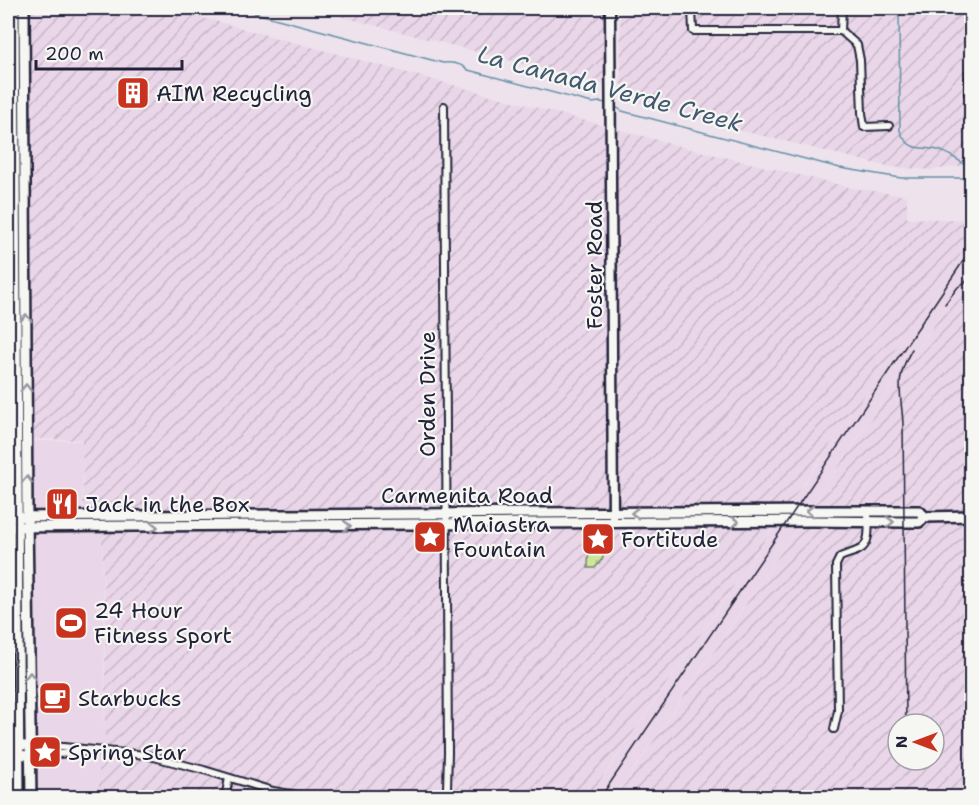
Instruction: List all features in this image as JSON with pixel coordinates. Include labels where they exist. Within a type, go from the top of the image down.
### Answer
[{"type":"main road","points":[[14,8],[19,798]]},
{"type":"main road","points":[[24,8],[17,522],[32,798]]},
{"type":"main road","name":"Carmenita Road","points":[[17,522],[312,526],[446,525],[760,511],[919,511],[925,517]]},
{"type":"main road","name":"Carmenita Road","points":[[17,522],[446,514],[919,522],[925,517],[972,516]]},
{"type":"main road","points":[[312,515],[312,526]]},
{"type":"street","name":"Foster Road","points":[[610,8],[613,518]]},
{"type":"street","points":[[692,8],[693,31],[842,31],[857,45],[864,128],[889,126]]},
{"type":"street","points":[[842,8],[842,31]]},
{"type":"street","points":[[968,94],[972,45]]},
{"type":"street","name":"Orden Drive","points":[[439,798],[447,789],[444,106]]},
{"type":"street","points":[[834,729],[838,711],[836,565],[840,557],[865,546],[868,540],[868,512]]},
{"type":"street","points":[[8,744],[19,750]]},
{"type":"street","points":[[8,753],[19,750],[94,751],[146,755],[273,791],[314,798]]},
{"type":"street","points":[[225,798],[230,778]]},
{"type":"shaded area","points":[[30,8],[166,8],[691,149],[853,188],[907,196],[907,218],[971,220],[971,239],[589,797],[99,797],[99,762],[105,742],[105,625],[101,511],[83,510],[82,440],[33,439]]},
{"type":"shaded area","points":[[308,8],[605,8],[607,84],[597,83]]},
{"type":"shaded area","points":[[620,8],[971,8],[971,164],[933,170],[890,167],[685,117],[621,97]]},
{"type":"shaded area","points":[[8,228],[11,506],[8,510]]},
{"type":"shaded area","points":[[971,235],[971,270],[615,797],[589,798],[817,465]]},
{"type":"shaded area","points":[[971,271],[971,797],[615,798]]},
{"type":"shaded area","points":[[33,441],[82,441],[82,533],[102,533],[105,742],[99,763],[99,797],[38,797]]},
{"type":"shaded area","points":[[8,534],[11,538],[13,716],[12,734],[8,737]]},
{"type":"green space","points":[[601,529],[606,534],[606,541],[602,547],[603,558],[595,568],[588,568],[589,539],[585,538],[585,533],[587,530]]},
{"type":"waterway","name":"La Canada Verde Creek","points":[[244,8],[255,13],[443,63],[457,64],[468,70],[592,103],[606,103]]},
{"type":"waterway","points":[[899,8],[900,131],[912,146],[941,151],[972,169]]},
{"type":"waterway","name":"La Canada Verde Creek","points":[[613,105],[622,111],[840,168],[901,178],[972,178]]},
{"type":"railway","points":[[600,798],[972,248]]},
{"type":"railway","points":[[945,304],[958,287],[972,277]]},
{"type":"railway","points":[[906,712],[903,423],[900,386],[903,369],[912,349]]},
{"type":"place","name":"AIM Recycling","points":[[133,93]]},
{"type":"place","name":"Jack in the Box","points":[[62,504]]},
{"type":"place","name":"Maiastra Fountain","points":[[430,537]]},
{"type":"place","name":"Fortitude","points":[[598,539]]},
{"type":"place","name":"24 Hour Fitness Sport","points":[[71,623]]},
{"type":"place","name":"Starbucks","points":[[55,698]]},
{"type":"place","name":"Spring Star","points":[[45,752]]}]
